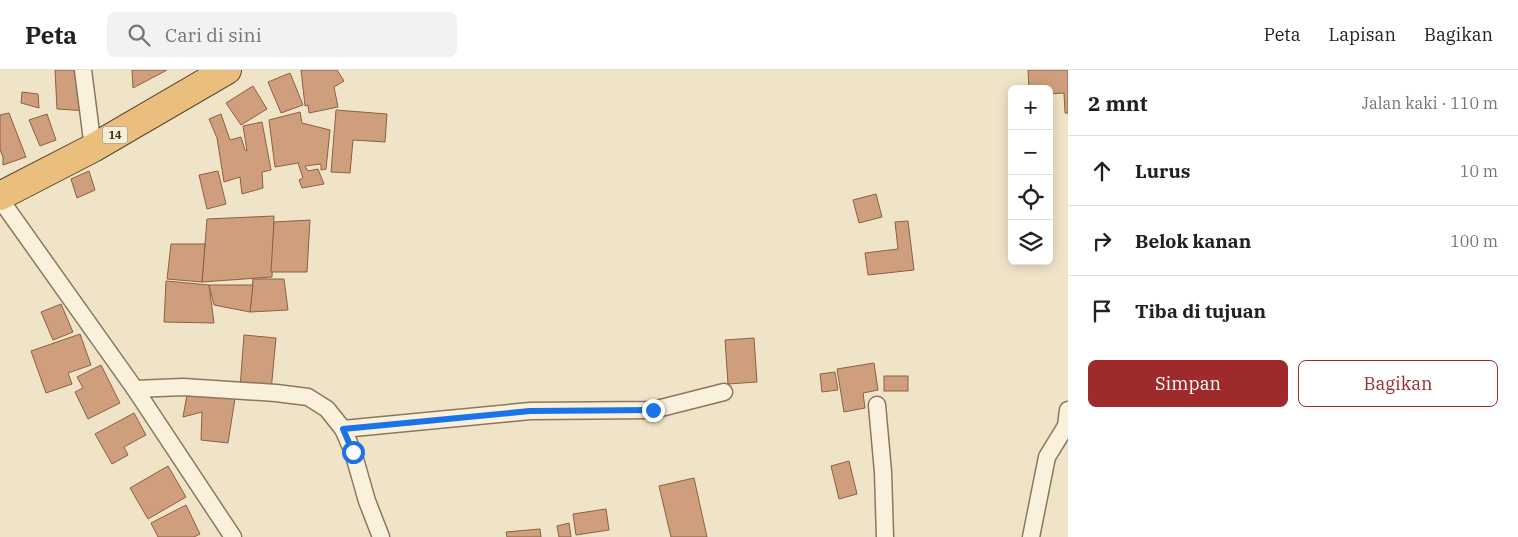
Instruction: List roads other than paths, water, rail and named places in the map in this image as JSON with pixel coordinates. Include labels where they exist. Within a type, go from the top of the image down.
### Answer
[{"type":"highway","name":"14","points":[[0,198],[93,148],[227,70]]},
{"type":"street","points":[[83,70],[93,148]]},
{"type":"street","points":[[0,198],[135,389],[233,537]]},
{"type":"street","points":[[135,389],[183,387],[308,397],[327,409],[343,429],[353,452],[367,501],[382,537]]},
{"type":"street","points":[[343,429],[530,411],[653,410],[724,392]]},
{"type":"street","points":[[877,406],[886,537]]},
{"type":"street","points":[[1031,537],[1047,458],[1067,422]]}]
